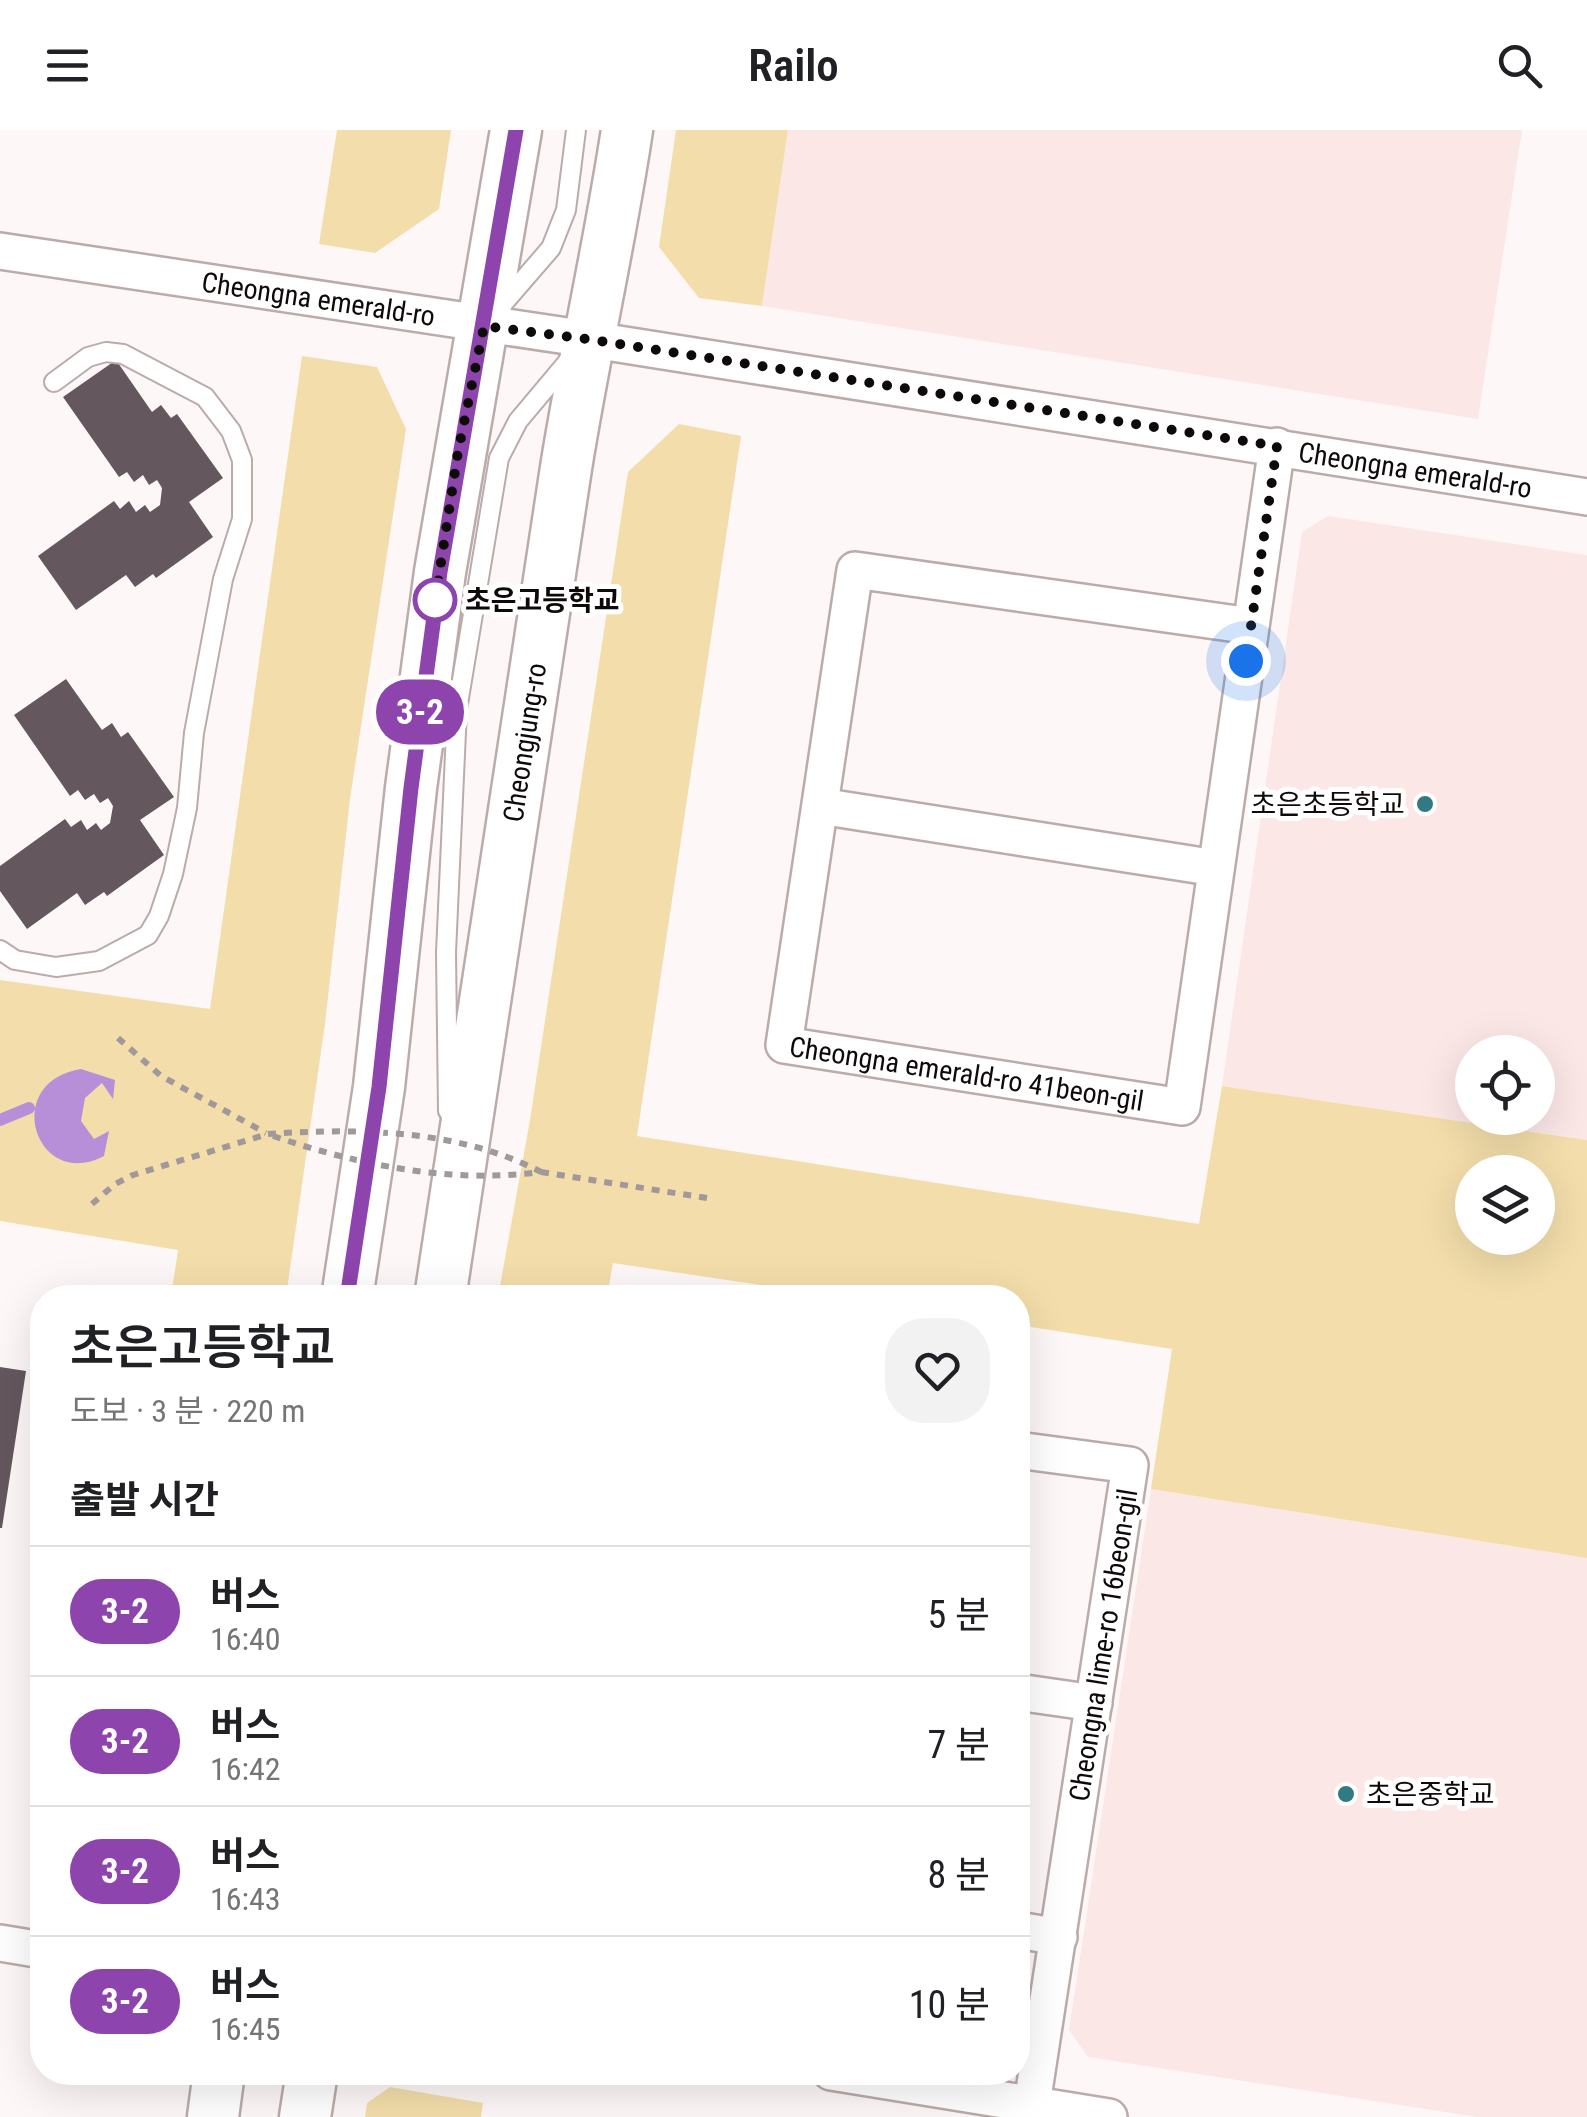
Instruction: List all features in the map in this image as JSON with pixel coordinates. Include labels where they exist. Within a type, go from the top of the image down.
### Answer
[{"type":"street","points":[[349,1285],[379,1087],[432,625],[458,452],[484,326],[516,130]]},
{"type":"street","name":"Cheongjung-ro","points":[[442,1285],[587,339],[614,216],[627,130]]},
{"type":"street","name":"Cheongna emerald-ro","points":[[0,252],[587,339],[1587,497]]},
{"type":"street","name":"Cheongna emerald-ro 41beon-gil","points":[[1251,626],[855,570],[784,1045],[1182,1107],[1277,446]]},
{"type":"street","points":[[820,806],[1216,868]]},
{"type":"street","name":"Cheongna lime-ro 16beon-gil","points":[[1030,1452],[1130,1465],[1032,2104]]},
{"type":"street","points":[[1030,1694],[1094,1703]]},
{"type":"street","points":[[1030,1932],[1059,1937]]},
{"type":"street","points":[[0,1943],[30,1948]]},
{"type":"street","points":[[213,2117],[217,2085]]},
{"type":"street","points":[[305,2117],[310,2085]]},
{"type":"street","points":[[912,2085],[1109,2117]]},
{"type":"lane","points":[[484,326],[551,248],[566,210],[576,130]]},
{"type":"lane","points":[[451,1216],[446,952],[457,710],[498,458],[518,421],[587,339]]},
{"type":"lane","points":[[0,950],[14,960],[56,967],[99,961],[148,936],[160,916],[187,808],[194,733],[223,579],[242,519],[242,460],[232,431],[205,397],[122,354],[106,352],[88,357],[54,382]]},
{"type":"path","points":[[118,1038],[161,1076],[268,1134],[324,1152],[406,1170],[509,1176],[541,1172],[713,1199]]},
{"type":"path","points":[[92,1204],[133,1174],[268,1134],[318,1130],[409,1135],[484,1148],[541,1172]]},
{"type":"shaded area","points":[[337,130],[451,130],[439,209],[375,253],[319,244]]},
{"type":"shaded area","points":[[676,130],[788,130],[762,306],[699,298],[659,247]]},
{"type":"shaded area","points":[[788,130],[1522,130],[1478,419],[762,306]]},
{"type":"shaded area","points":[[302,356],[377,367],[406,429],[350,799],[325,1024],[288,1285],[173,1285],[178,1250],[0,1221],[0,980],[210,1009]]},
{"type":"shaded area","points":[[679,424],[741,436],[637,1136],[1199,1224],[1222,1086],[1455,1120],[1455,1135],[1553,1135],[1587,1140],[1587,1558],[1151,1489],[1172,1349],[1030,1327],[1030,1285],[760,1285],[613,1263],[609,1285],[500,1285],[530,1120],[628,472]]},
{"type":"shaded area","name":"초은초등학교","points":[[1328,516],[1587,555],[1587,1140],[1553,1135],[1555,1035],[1455,1035],[1455,1120],[1222,1086],[1302,532]]},
{"type":"shaded area","points":[[81,1069],[115,1080],[113,1099],[102,1083],[85,1098],[81,1121],[94,1139],[109,1131],[104,1156],[80,1163],[60,1159],[45,1148],[37,1131],[35,1112],[41,1093],[56,1078]]},
{"type":"shaded area","name":"초은중학교","points":[[1151,1489],[1587,1558],[1587,2117],[1477,2117],[1088,2057],[1069,2030]]},
{"type":"shaded area","points":[[390,2087],[483,2103],[481,2117],[365,2117],[367,2103]]},
{"type":"building","points":[[116,360],[152,412],[161,405],[171,418],[177,414],[223,478],[189,502],[213,537],[156,578],[153,574],[135,587],[126,575],[76,610],[38,556],[114,501],[120,509],[129,501],[136,512],[145,505],[150,512],[160,505],[162,488],[157,480],[149,485],[143,475],[134,482],[127,472],[119,477],[63,397]]},
{"type":"building","points":[[66,679],[102,730],[112,723],[121,737],[128,732],[174,797],[140,820],[164,855],[107,896],[104,892],[85,905],[77,893],[27,929],[0,891],[0,866],[65,819],[71,827],[81,820],[87,830],[96,823],[101,830],[110,823],[113,806],[108,798],[100,803],[94,794],[85,800],[78,790],[70,796],[14,715]]},
{"type":"building","points":[[0,1367],[26,1371],[2,1528],[0,1528]]},
{"type":"waterway","points":[[0,1120],[29,1108]]},
{"type":"bus line","name":"3-2","points":[[349,1285],[379,1087],[411,788],[440,572],[516,130]]},
{"type":"place","name":"초은고등학교","points":[[435,600]]},
{"type":"place","name":"초은초등학교","points":[[1425,804]]},
{"type":"place","name":"초은중학교","points":[[1346,1794]]},
{"type":"route","points":[[435,600],[434,608],[458,452],[484,326],[1277,446],[1246,661]]}]
